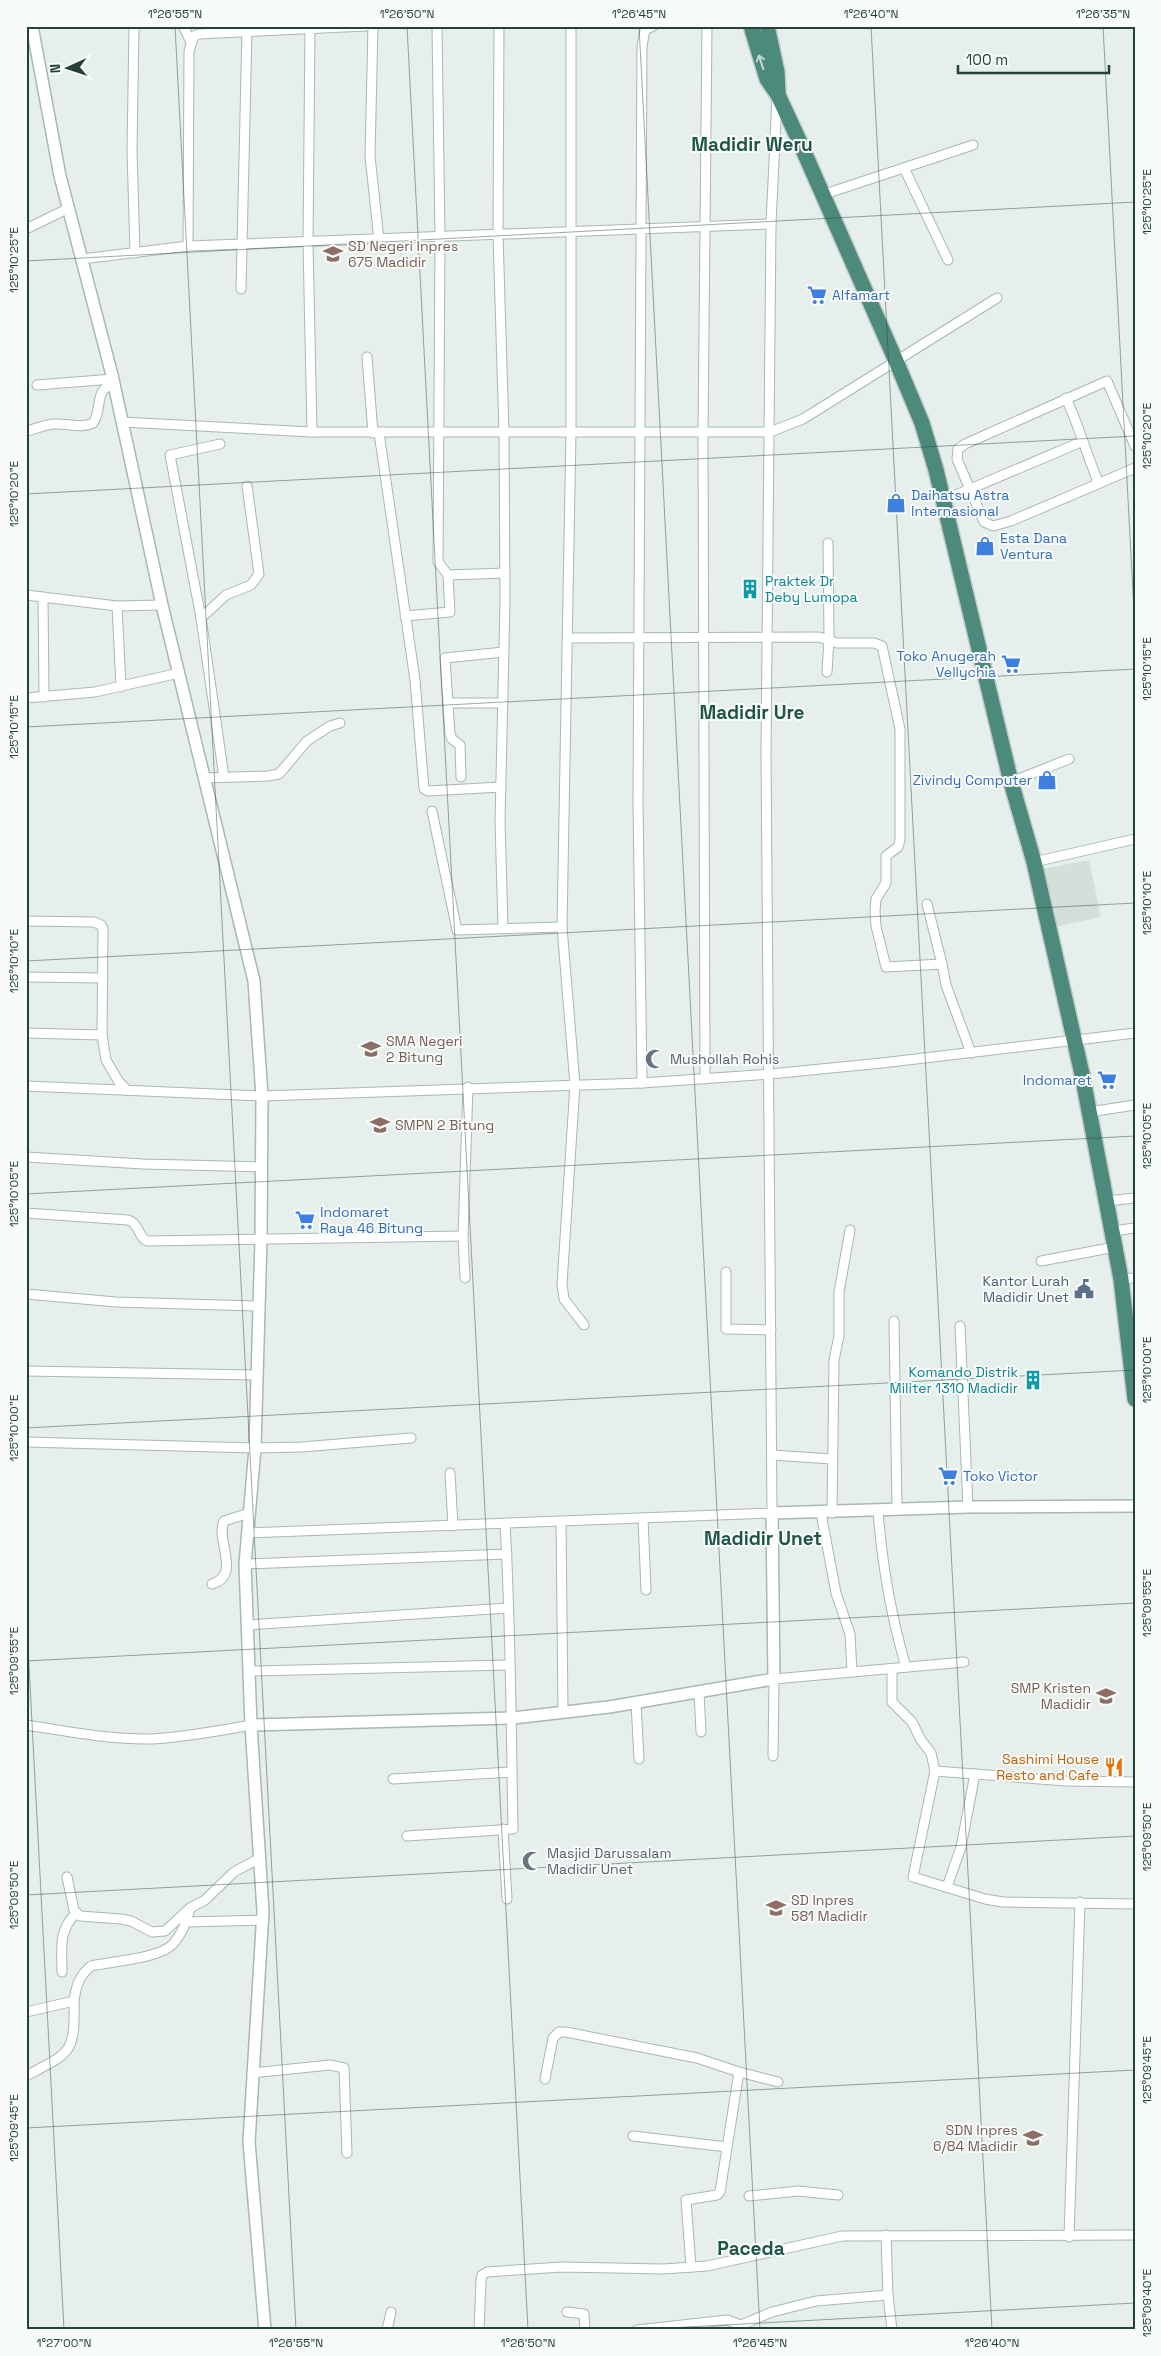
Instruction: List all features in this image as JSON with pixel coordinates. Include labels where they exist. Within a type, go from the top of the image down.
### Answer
[{"type":"highway","points":[[751,26],[767,79],[778,95],[922,423],[944,500],[1011,782],[1034,862],[1074,1040],[1115,1247],[1128,1279],[1135,1399]]},
{"type":"highway","points":[[767,26],[777,72],[778,95]]},
{"type":"street","points":[[32,26],[60,176],[113,381],[162,605],[254,981],[262,1096],[261,1239],[255,1448],[245,1564],[251,1725],[262,1920],[249,2142],[265,2330]]},
{"type":"street","points":[[134,26],[132,151],[135,253]]},
{"type":"street","points":[[184,26],[191,42],[188,246]]},
{"type":"street","points":[[191,42],[194,36],[199,34],[247,30],[366,26]]},
{"type":"street","points":[[374,26],[370,156],[379,240]]},
{"type":"street","points":[[405,616],[450,612],[448,575],[438,562],[440,237],[437,26]]},
{"type":"street","points":[[499,26],[498,235],[504,433],[504,652],[501,787],[503,928]]},
{"type":"street","points":[[572,26],[571,431],[562,927],[575,1085],[562,1284],[564,1300],[584,1325]]},
{"type":"street","points":[[642,1083],[638,802],[641,637],[642,46],[645,30],[653,26]]},
{"type":"street","points":[[705,1079],[704,433],[707,26]]},
{"type":"street","points":[[310,27],[308,243],[312,432]]},
{"type":"street","points":[[241,289],[247,30]]},
{"type":"street","points":[[773,1756],[770,1074],[766,752],[771,224],[778,95]]},
{"type":"street","points":[[822,196],[973,145]]},
{"type":"street","points":[[904,168],[948,260]]},
{"type":"street","points":[[26,229],[69,208]]},
{"type":"street","points":[[82,259],[188,246],[308,243],[705,225],[771,224]]},
{"type":"street","points":[[122,422],[312,432],[376,433],[571,431],[770,432],[803,419],[997,298]]},
{"type":"street","points":[[368,357],[376,433],[415,680],[424,789],[428,791],[501,787]]},
{"type":"street","points":[[1135,446],[1107,380],[965,444],[958,450],[957,459],[984,522],[993,526],[1011,521],[1135,468]]},
{"type":"street","points":[[37,385],[113,381]]},
{"type":"street","points":[[26,431],[46,425],[65,423],[85,426],[93,423],[97,414],[100,393],[113,381]]},
{"type":"street","points":[[1066,398],[1077,421],[1081,442],[1097,479],[1096,484]]},
{"type":"street","points":[[944,500],[1081,442]]},
{"type":"street","points":[[220,444],[170,455],[201,618],[224,777]]},
{"type":"street","points":[[201,618],[226,595],[251,585],[259,574],[247,486]]},
{"type":"street","points":[[827,672],[829,639],[828,543]]},
{"type":"street","points":[[448,575],[504,573]]},
{"type":"street","points":[[26,595],[118,606],[162,605]]},
{"type":"street","points":[[43,597],[44,697]]},
{"type":"street","points":[[118,606],[121,687]]},
{"type":"street","points":[[568,638],[768,637],[829,639],[837,643],[874,643],[882,646],[900,729],[900,844],[886,856],[886,883],[876,899],[876,926],[886,967],[942,964]]},
{"type":"street","points":[[461,777],[462,752],[460,744],[452,739],[450,734],[445,658],[504,652]]},
{"type":"street","points":[[26,698],[68,696],[121,687],[179,672]]},
{"type":"street","points":[[448,704],[503,703]]},
{"type":"street","points":[[204,778],[279,774],[307,741],[330,726],[340,724]]},
{"type":"street","points":[[1011,782],[1069,759]]},
{"type":"street","points":[[432,811],[457,930],[562,927]]},
{"type":"street","points":[[1034,862],[1135,839]]},
{"type":"street","points":[[927,904],[946,985],[971,1052]]},
{"type":"street","points":[[26,921],[94,922],[101,924],[103,929],[102,1035],[106,1060],[111,1072],[128,1090]]},
{"type":"street","points":[[26,977],[103,978]]},
{"type":"street","points":[[26,1033],[102,1035]]},
{"type":"street","points":[[26,1086],[262,1096],[468,1087],[642,1083],[770,1074],[1135,1033]]},
{"type":"street","points":[[465,1278],[463,1236],[468,1087]]},
{"type":"street","points":[[1089,1112],[1135,1105]]},
{"type":"street","points":[[26,1157],[143,1164],[262,1166]]},
{"type":"street","points":[[1107,1201],[1135,1198]]},
{"type":"street","points":[[26,1213],[128,1220],[136,1224],[143,1239],[147,1241],[463,1236]]},
{"type":"street","points":[[1112,1231],[1135,1228]]},
{"type":"street","points":[[850,1230],[839,1292],[839,1336],[834,1354],[832,1458],[827,1513],[836,1593],[850,1634],[852,1672]]},
{"type":"street","points":[[1041,1261],[1115,1247]]},
{"type":"street","points":[[726,1272],[726,1329],[771,1330]]},
{"type":"street","points":[[26,1294],[116,1302],[258,1306]]},
{"type":"street","points":[[894,1321],[897,1509]]},
{"type":"street","points":[[960,1326],[968,1507]]},
{"type":"street","points":[[26,1371],[258,1375]]},
{"type":"street","points":[[26,1442],[302,1448],[411,1438]]},
{"type":"street","points":[[772,1455],[832,1458]]},
{"type":"street","points":[[450,1473],[454,1526]]},
{"type":"street","points":[[247,1533],[897,1509],[1135,1506]]},
{"type":"street","points":[[878,1510],[881,1550],[889,1599],[906,1667]]},
{"type":"street","points":[[212,1584],[220,1582],[225,1575],[224,1521],[249,1514]]},
{"type":"street","points":[[643,1518],[646,1590]]},
{"type":"street","points":[[561,1521],[563,1712]]},
{"type":"street","points":[[407,1836],[513,1829],[513,1718],[509,1665],[505,1524]]},
{"type":"street","points":[[245,1564],[506,1554]]},
{"type":"street","points":[[248,1625],[508,1608]]},
{"type":"street","points":[[26,1725],[104,1736],[151,1739],[206,1734],[251,1725],[513,1718],[636,1703],[774,1679],[964,1662]]},
{"type":"street","points":[[249,1671],[509,1665]]},
{"type":"street","points":[[892,1669],[892,1702],[912,1722],[921,1740],[931,1753],[935,1771],[913,1877],[985,1899],[1003,1902],[1135,1904]]},
{"type":"street","points":[[699,1692],[701,1732]]},
{"type":"street","points":[[636,1703],[639,1759]]},
{"type":"street","points":[[935,1771],[1083,1782],[1135,1782]]},
{"type":"street","points":[[392,1778],[512,1772]]},
{"type":"street","points":[[946,1887],[961,1847],[975,1774]]},
{"type":"street","points":[[503,1829],[507,1900]]},
{"type":"street","points":[[67,1877],[76,1913],[80,1916],[131,1921],[152,1932],[159,1933],[165,1931],[190,1908],[205,1900],[234,1872],[260,1858]]},
{"type":"street","points":[[1069,2237],[1080,1902]]},
{"type":"street","points":[[26,2076],[67,2052],[74,2030],[76,1986],[82,1974],[91,1966],[160,1952],[173,1944],[186,1922],[190,1908]]},
{"type":"street","points":[[62,1972],[62,1939],[66,1923],[76,1913]]},
{"type":"street","points":[[186,1922],[262,1920]]},
{"type":"street","points":[[26,2012],[74,2001]]},
{"type":"street","points":[[545,2079],[553,2038],[559,2032],[566,2032],[681,2054],[778,2082]]},
{"type":"street","points":[[252,2073],[330,2065],[344,2068],[347,2153]]},
{"type":"street","points":[[691,2267],[686,2200],[719,2194],[740,2072]]},
{"type":"street","points":[[633,2136],[726,2148]]},
{"type":"street","points":[[749,2196],[798,2191],[838,2195]]},
{"type":"street","points":[[478,2330],[481,2280],[482,2275],[487,2272],[562,2267],[663,2270],[739,2260],[830,2238],[886,2235],[1069,2237],[1135,2235]]},
{"type":"street","points":[[886,2235],[888,2295],[892,2330]]},
{"type":"street","points":[[637,2330],[727,2320],[740,2327],[772,2312],[816,2301],[888,2295]]},
{"type":"street","points":[[387,2330],[391,2312]]},
{"type":"street","points":[[567,2312],[584,2314],[585,2330]]},
{"type":"shaded area","points":[[1089,860],[1101,917],[1055,927],[1043,869]]},
{"type":"place","name":"SD Negeri Inpres 675 Madidir","points":[[333,254]]},
{"type":"place","name":"Alfamart","points":[[817,295]]},
{"type":"place","name":"Daihatsu Astra Internasional","points":[[896,503]]},
{"type":"place","name":"Esta Dana Ventura","points":[[985,546]]},
{"type":"place","name":"Praktek Dr Deby Lumopa","points":[[750,589]]},
{"type":"place","name":"Toko Anugerah Vellychia","points":[[1011,664]]},
{"type":"place","name":"Zivindy Computer","points":[[1047,780]]},
{"type":"place","name":"SMA Negeri 2 Bitung","points":[[371,1049]]},
{"type":"place","name":"Mushollah Rohis","points":[[655,1059]]},
{"type":"place","name":"Indomaret","points":[[1107,1080]]},
{"type":"place","name":"SMPN 2 Bitung","points":[[380,1125]]},
{"type":"place","name":"Indomaret Raya 46 Bitung","points":[[305,1220]]},
{"type":"place","name":"Kantor Lurah Madidir Unet","points":[[1084,1289]]},
{"type":"place","name":"Komando Distrik Militer 1310 Madidir","points":[[1033,1380]]},
{"type":"place","name":"Toko Victor","points":[[948,1476]]},
{"type":"place","name":"SMP Kristen Madidir","points":[[1106,1696]]},
{"type":"place","name":"Sashimi House Resto and Cafe","points":[[1114,1767]]},
{"type":"place","name":"Masjid Darussalam Madidir Unet","points":[[532,1861]]},
{"type":"place","name":"SD Inpres 581 Madidir","points":[[776,1908]]},
{"type":"place","name":"SDN Inpres 6/84 Madidir","points":[[1033,2138]]},
{"type":"district","name":"Madidir Weru","points":[[752,144]]},
{"type":"district","name":"Madidir Ure","points":[[752,712]]},
{"type":"district","name":"Madidir Unet","points":[[763,1538]]},
{"type":"district","name":"Paceda","points":[[751,2248]]}]
